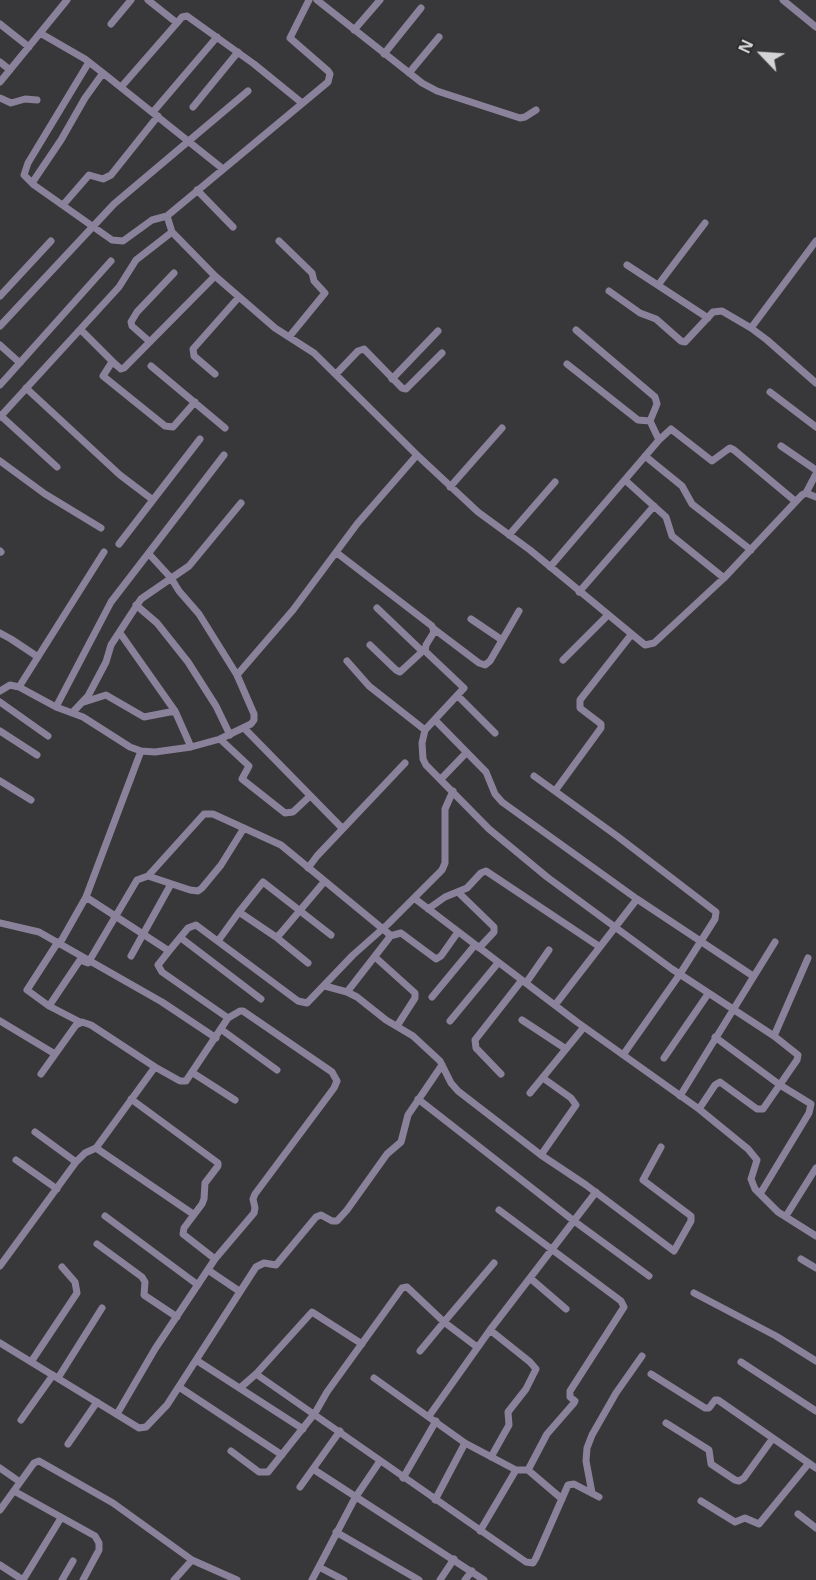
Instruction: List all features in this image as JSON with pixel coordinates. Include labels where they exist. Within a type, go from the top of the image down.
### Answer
[{"type":"street","points":[[0,82],[67,0]]},
{"type":"street","points":[[111,24],[131,0]]},
{"type":"street","points":[[148,0],[177,23]]},
{"type":"street","points":[[89,62],[27,164],[24,175],[116,242],[129,238],[152,220],[167,216],[328,82],[330,74],[290,38],[309,0]]},
{"type":"street","points":[[317,0],[422,83],[442,93],[520,118],[536,110]]},
{"type":"street","points":[[354,30],[380,0]]},
{"type":"street","points":[[783,0],[816,27]]},
{"type":"street","points":[[384,54],[421,8]]},
{"type":"street","points":[[122,86],[182,17],[187,16],[238,52],[302,103]]},
{"type":"street","points":[[0,24],[29,47]]},
{"type":"street","points":[[40,33],[89,62],[122,86],[223,169]]},
{"type":"street","points":[[63,205],[89,175],[103,179],[111,175],[155,114],[217,37]]},
{"type":"street","points":[[410,73],[439,37]]},
{"type":"street","points":[[193,107],[238,52]]},
{"type":"street","points":[[0,62],[10,70]]},
{"type":"street","points":[[32,183],[103,73]]},
{"type":"street","points":[[0,326],[135,185],[248,91]]},
{"type":"street","points":[[0,98],[11,103],[25,99],[37,100]]},
{"type":"street","points":[[197,190],[233,226]]},
{"type":"street","points":[[167,216],[171,232],[238,297],[275,328],[314,353],[478,512],[509,534],[645,645],[654,643],[724,578],[795,501],[806,493],[816,472],[781,446]]},
{"type":"street","points":[[658,285],[705,223]]},
{"type":"street","points":[[57,467],[0,416],[119,287],[136,260],[171,232]]},
{"type":"street","points":[[0,296],[51,241]]},
{"type":"street","points":[[279,241],[312,273],[314,281],[325,293],[289,337]]},
{"type":"street","points":[[751,328],[816,241]]},
{"type":"street","points":[[0,385],[111,261]]},
{"type":"street","points":[[627,265],[708,318]]},
{"type":"street","points":[[150,342],[132,326],[131,322],[137,312],[174,273]]},
{"type":"street","points":[[81,330],[112,362],[121,369],[124,368],[215,276]]},
{"type":"street","points":[[609,291],[640,313],[656,319],[681,341],[686,342],[716,311],[722,311],[751,328],[816,383]]},
{"type":"street","points":[[215,374],[194,356],[193,349],[238,297]]},
{"type":"street","points":[[576,330],[655,397],[657,404],[650,421],[659,440]]},
{"type":"street","points":[[392,379],[438,331]]},
{"type":"street","points":[[0,345],[20,363]]},
{"type":"street","points":[[336,374],[358,351],[364,349],[392,379],[406,389],[442,353]]},
{"type":"street","points":[[112,362],[103,376],[165,426],[173,427],[195,402]]},
{"type":"street","points":[[567,364],[638,420],[650,421]]},
{"type":"street","points":[[151,366],[225,428]]},
{"type":"street","points":[[26,388],[120,475],[153,500]]},
{"type":"street","points":[[770,392],[816,427]]},
{"type":"street","points":[[450,487],[502,428]]},
{"type":"street","points":[[550,567],[659,440],[672,429],[712,461],[732,449],[795,501]]},
{"type":"street","points":[[119,544],[200,439]]},
{"type":"street","points":[[56,707],[105,611],[224,454]]},
{"type":"street","points":[[237,675],[293,610],[357,524],[417,455]]},
{"type":"street","points":[[645,456],[682,486],[692,504],[751,550]]},
{"type":"street","points":[[0,461],[45,494],[101,528]]},
{"type":"street","points":[[625,480],[667,519],[672,536],[724,578]]},
{"type":"street","points":[[509,534],[555,482]]},
{"type":"street","points":[[806,493],[816,497]]},
{"type":"street","points":[[72,713],[84,702],[106,662],[111,645],[136,605],[144,596],[189,566],[241,503]]},
{"type":"street","points":[[579,592],[654,506]]},
{"type":"street","points":[[19,687],[104,552]]},
{"type":"street","points":[[337,553],[434,629],[479,663],[485,665],[490,661],[519,611]]},
{"type":"street","points":[[0,691],[10,685],[19,687],[72,713],[141,752],[191,747],[220,739],[244,728],[253,721],[254,714],[237,675],[207,626],[171,578],[149,554]]},
{"type":"street","points":[[136,605],[157,622],[188,662],[216,706],[230,735]]},
{"type":"street","points":[[377,608],[464,688],[425,730],[422,739],[424,762],[489,829],[547,877],[708,994],[798,1054],[797,1059],[764,1107],[759,1109],[722,1083],[718,1083],[699,1109]]},
{"type":"street","points":[[563,660],[607,616]]},
{"type":"street","points":[[471,619],[502,640]]},
{"type":"street","points":[[370,645],[400,672],[424,650],[434,629]]},
{"type":"street","points":[[0,633],[38,657]]},
{"type":"street","points":[[120,633],[175,711],[191,747]]},
{"type":"street","points":[[555,791],[601,728],[601,724],[580,708],[580,700],[631,635]]},
{"type":"street","points":[[347,661],[369,686],[425,730]]},
{"type":"street","points":[[84,702],[106,695],[144,717],[175,711]]},
{"type":"street","points":[[458,696],[495,733]]},
{"type":"street","points":[[0,702],[48,736]]},
{"type":"street","points":[[435,720],[486,772],[495,794],[502,802],[637,899],[753,976]]},
{"type":"street","points":[[244,728],[342,828]]},
{"type":"street","points":[[0,731],[37,755]]},
{"type":"street","points":[[220,739],[249,766],[242,779],[285,813],[293,812],[310,796]]},
{"type":"street","points":[[117,1414],[155,1349],[215,1259],[254,1213],[255,1194],[337,1082],[332,1072],[240,1011],[228,1018],[193,1072],[183,1082],[155,1067],[92,1025],[80,1022],[49,1006],[27,990],[59,943],[86,897],[141,752]]},
{"type":"street","points":[[441,779],[466,753]]},
{"type":"street","points":[[308,868],[342,828],[405,763]]},
{"type":"street","points":[[534,776],[715,910],[717,915],[680,974],[623,1055]]},
{"type":"street","points":[[0,781],[31,800]]},
{"type":"street","points":[[228,1018],[162,972],[158,965],[188,928],[196,926],[301,1003],[309,1002],[353,955],[440,873],[444,866],[445,809],[453,791]]},
{"type":"street","points":[[49,1006],[80,960],[88,963],[136,880],[148,876],[204,814],[213,814],[281,845],[390,936]]},
{"type":"street","points":[[148,876],[198,891],[244,828]]},
{"type":"street","points":[[428,909],[446,897],[467,888],[481,873],[488,871],[600,947]]},
{"type":"street","points":[[218,941],[261,881],[331,935]]},
{"type":"street","points":[[276,937],[324,882]]},
{"type":"street","points":[[130,956],[171,884]]},
{"type":"street","points":[[432,997],[477,946],[494,932],[495,927],[459,893]]},
{"type":"street","points":[[86,897],[170,951]]},
{"type":"street","points":[[414,898],[584,1027],[699,1109],[756,1157],[751,1179],[760,1194],[778,1212],[816,1235]]},
{"type":"street","points":[[555,1005],[637,899]]},
{"type":"street","points":[[239,912],[276,937],[308,963]]},
{"type":"street","points":[[0,923],[39,932],[162,1002],[216,1038]]},
{"type":"street","points":[[347,992],[390,936],[401,933],[436,959],[441,956],[458,932]]},
{"type":"street","points":[[181,938],[261,999]]},
{"type":"street","points":[[680,1096],[775,942]]},
{"type":"street","points":[[501,1074],[476,1048],[475,1040],[549,950]]},
{"type":"street","points":[[375,957],[415,993],[415,998],[397,1026]]},
{"type":"street","points":[[774,1036],[807,957]]},
{"type":"street","points":[[450,1021],[498,963]]},
{"type":"street","points":[[325,986],[347,992],[413,1036],[442,1065],[458,1091],[540,1155],[596,1192],[671,1251],[676,1250],[691,1221],[691,1216],[643,1180],[661,1147]]},
{"type":"street","points":[[664,1058],[708,994]]},
{"type":"street","points":[[522,1020],[566,1049]]},
{"type":"street","points":[[0,1021],[55,1054]]},
{"type":"street","points":[[41,1074],[80,1022]]},
{"type":"street","points":[[530,1094],[584,1027]]},
{"type":"street","points":[[222,1030],[277,1070]]},
{"type":"street","points":[[715,1037],[780,1085],[810,1103],[811,1106],[760,1194]]},
{"type":"street","points":[[0,1343],[139,1428],[146,1427],[167,1405],[256,1267],[264,1263],[276,1265],[316,1217],[321,1215],[332,1221],[340,1218],[387,1154],[401,1142],[404,1124],[442,1065]]},
{"type":"street","points":[[0,1266],[76,1162],[85,1153],[96,1149],[155,1067]]},
{"type":"street","points":[[193,1072],[235,1100]]},
{"type":"street","points":[[540,1155],[576,1105],[571,1098],[543,1078]]},
{"type":"street","points":[[418,1099],[574,1221],[649,1276]]},
{"type":"street","points":[[131,1100],[218,1163],[205,1183],[204,1198],[184,1227],[183,1234],[215,1259]]},
{"type":"street","points":[[35,1132],[76,1162]]},
{"type":"street","points":[[96,1149],[193,1214]]},
{"type":"street","points":[[16,1160],[57,1189]]},
{"type":"street","points":[[786,1216],[816,1168]]},
{"type":"street","points":[[429,1416],[477,1347],[596,1192]]},
{"type":"street","points":[[499,1210],[621,1301],[624,1307],[570,1391],[570,1397],[575,1401],[574,1403],[547,1434],[528,1470]]},
{"type":"street","points":[[105,1216],[198,1285]]},
{"type":"street","points":[[97,1244],[142,1277],[145,1282],[144,1295],[177,1317]]},
{"type":"street","points":[[801,1259],[816,1268]]},
{"type":"street","points":[[420,1351],[494,1263]]},
{"type":"street","points":[[31,1362],[77,1293],[75,1282],[62,1267]]},
{"type":"street","points":[[208,1270],[239,1291]]},
{"type":"street","points":[[530,1278],[566,1309]]},
{"type":"street","points":[[231,1451],[263,1473],[268,1472],[315,1413],[404,1286],[444,1322],[477,1347]]},
{"type":"street","points":[[694,1293],[816,1360]]},
{"type":"street","points":[[21,1420],[55,1377],[102,1308]]},
{"type":"street","points":[[240,1388],[256,1374],[312,1312],[362,1344]]},
{"type":"street","points":[[490,1330],[536,1369],[526,1389],[508,1412],[508,1425],[491,1457]]},
{"type":"street","points":[[592,1493],[586,1461],[587,1448],[616,1393],[642,1356]]},
{"type":"street","points":[[196,1360],[303,1429]]},
{"type":"street","points":[[741,1362],[816,1411]]},
{"type":"street","points":[[256,1374],[526,1562],[533,1563],[571,1484],[599,1497]]},
{"type":"street","points":[[651,1374],[705,1408],[709,1408],[715,1400],[718,1400],[816,1468]]},
{"type":"street","points":[[374,1378],[465,1443],[516,1470],[528,1470],[562,1499]]},
{"type":"street","points":[[179,1387],[282,1455]]},
{"type":"street","points":[[68,1444],[97,1402]]},
{"type":"street","points":[[403,1478],[436,1422]]},
{"type":"street","points":[[666,1423],[709,1450],[711,1464],[739,1481],[744,1478],[773,1438]]},
{"type":"street","points":[[300,1487],[340,1431]]},
{"type":"street","points":[[435,1500],[465,1443]]},
{"type":"street","points":[[0,1510],[34,1463],[39,1461],[113,1503],[192,1560],[237,1580]]},
{"type":"street","points":[[312,1580],[355,1498],[380,1461]]},
{"type":"street","points":[[701,1501],[735,1522],[745,1518],[759,1524],[809,1463]]},
{"type":"street","points":[[0,1468],[20,1482]]},
{"type":"street","points":[[313,1469],[484,1580]]},
{"type":"street","points":[[480,1531],[516,1470]]},
{"type":"street","points":[[14,1491],[95,1536],[99,1543],[99,1550],[83,1580]]},
{"type":"street","points":[[798,1514],[816,1528]]},
{"type":"street","points":[[0,1565],[23,1580],[62,1518]]},
{"type":"street","points":[[336,1532],[419,1580]]},
{"type":"street","points":[[440,1580],[454,1559]]},
{"type":"street","points":[[174,1580],[192,1560]]},
{"type":"street","points":[[62,1580],[73,1561]]},
{"type":"street","points":[[319,1567],[344,1580]]},
{"type":"street","points":[[465,1580],[472,1571]]}]
